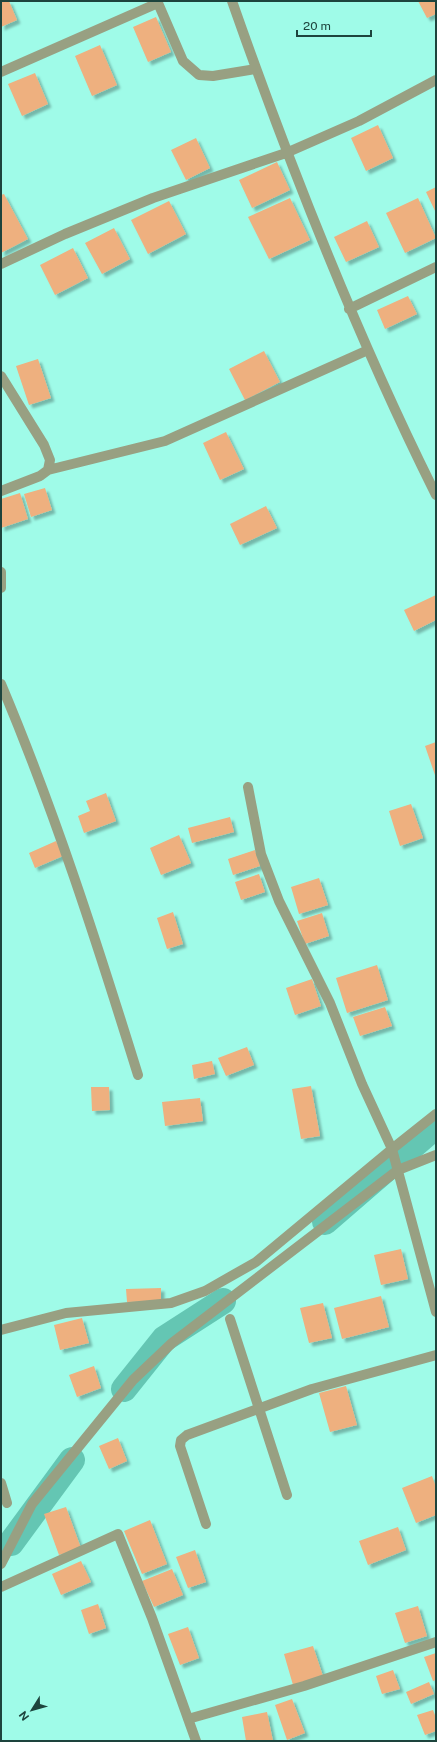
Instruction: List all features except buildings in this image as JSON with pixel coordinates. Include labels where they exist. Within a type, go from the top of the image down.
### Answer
[{"type":"street","points":[[232,1],[286,153],[349,309],[413,450],[436,495]]},
{"type":"street","points":[[1,72],[157,2],[183,61],[198,75],[213,76],[256,68]]},
{"type":"street","points":[[1,264],[65,234],[153,198],[286,153],[359,121],[436,80]]},
{"type":"street","points":[[349,309],[436,267]]},
{"type":"street","points":[[1,491],[40,476],[48,470],[165,441],[368,350]]},
{"type":"street","points":[[1,376],[44,445],[50,460],[48,470]]},
{"type":"street","points":[[1,572],[1,588]]},
{"type":"street","points":[[1,684],[37,775],[84,903],[138,1075]]},
{"type":"street","points":[[248,787],[261,854],[279,901],[330,1003],[362,1084],[393,1150],[436,1312]]},
{"type":"street","points":[[1,1330],[66,1313],[171,1302],[206,1291],[256,1262],[436,1114]]},
{"type":"street","points":[[1,1564],[32,1504],[133,1380],[172,1343],[398,1169],[436,1155]]},
{"type":"street","points":[[230,1319],[287,1495]]},
{"type":"street","points":[[206,1524],[180,1446],[181,1440],[187,1435],[312,1389],[436,1355]]},
{"type":"street","points":[[1,1483],[7,1503]]},
{"type":"street","points":[[1,1587],[118,1534],[152,1618],[196,1741]]},
{"type":"street","points":[[188,1719],[311,1684],[436,1642]]},
{"type":"waterway","points":[[325,1222],[436,1126]]},
{"type":"waterway","points":[[124,1389],[164,1339],[223,1301]]},
{"type":"waterway","points":[[11,1543],[72,1460]]}]
